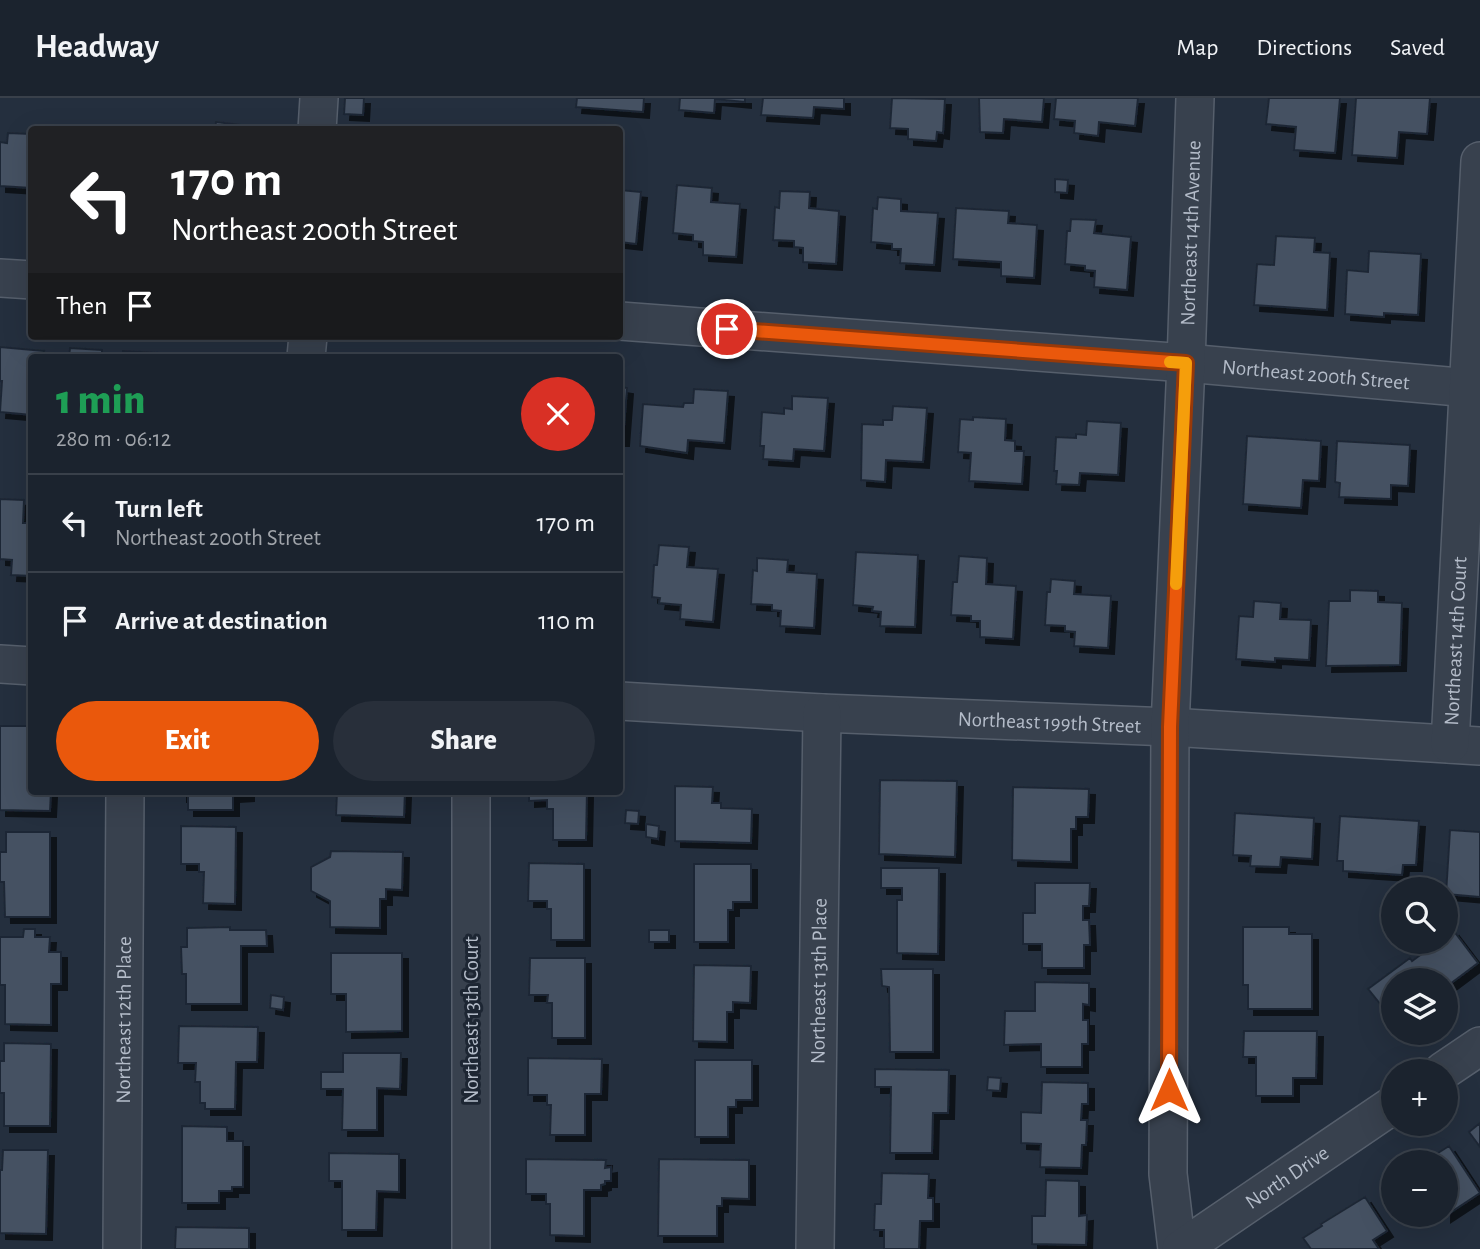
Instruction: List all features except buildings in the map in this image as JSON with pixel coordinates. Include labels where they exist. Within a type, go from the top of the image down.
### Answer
[{"type":"street","points":[[317,126],[319,98]]},
{"type":"street","name":"Northeast 14th Avenue","points":[[1179,1249],[1168,1174],[1170,727],[1195,98]]},
{"type":"street","name":"Northeast 14th Court","points":[[1465,745],[1470,388],[1480,161]]},
{"type":"street","points":[[0,278],[28,281]]},
{"type":"street","name":"Northeast 200th Street","points":[[623,321],[1186,363],[1470,388]]},
{"type":"street","points":[[0,664],[28,666]]},
{"type":"street","name":"Northeast 199th Street","points":[[623,701],[822,713],[1170,727],[1465,745]]},
{"type":"street","name":"Northeast 13th Place","points":[[815,1249],[822,713]]},
{"type":"street","name":"Northeast 12th Place","points":[[122,1249],[125,795]]},
{"type":"street","name":"Northeast 13th Court","points":[[471,795],[471,1249]]},
{"type":"street","points":[[1458,1061],[1480,1046]]},
{"type":"street","name":"North Drive","points":[[1179,1249],[1381,1113]]},
{"type":"slow traffic","points":[[1170,362],[1186,363],[1176,584]]},
{"type":"route","points":[[727,329],[1186,363],[1170,727],[1169,1090]]}]
